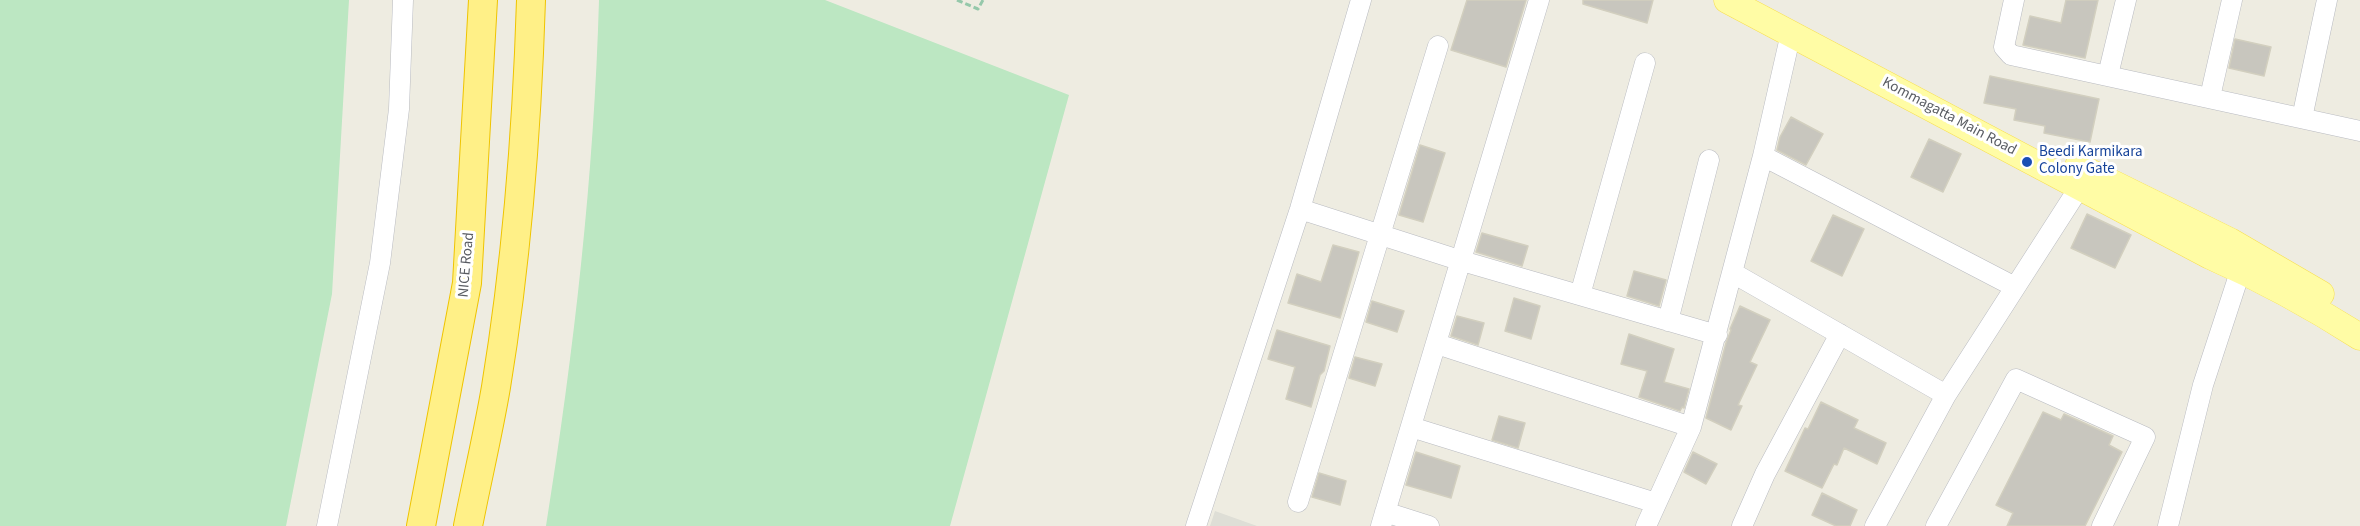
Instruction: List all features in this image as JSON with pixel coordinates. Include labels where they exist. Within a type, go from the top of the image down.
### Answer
[{"type":"highway","name":"NICE Road","points":[[421,526],[467,283],[483,0]]},
{"type":"highway","points":[[468,526],[496,388],[512,271],[525,136],[531,0]]},
{"type":"main road","name":"Kommagatta Main Road","points":[[1727,0],[2085,179],[2230,241],[2360,317]]},
{"type":"main road","name":"Kommagatta Main Road","points":[[1758,0],[2085,179],[2210,256],[2328,316],[2360,338]]},
{"type":"street","points":[[327,526],[380,263],[399,109],[403,0]]},
{"type":"street","points":[[1196,526],[1300,209],[1361,0]]},
{"type":"street","points":[[1429,526],[1383,519],[1539,0]]},
{"type":"street","points":[[2014,0],[2004,47],[2011,56],[2108,75],[2360,131]]},
{"type":"street","points":[[2108,75],[2126,0]]},
{"type":"street","points":[[2210,97],[2232,0]]},
{"type":"street","points":[[2302,118],[2327,0]]},
{"type":"street","points":[[1646,526],[1691,427],[1764,156],[1791,33]]},
{"type":"street","points":[[1298,502],[1438,46]]},
{"type":"street","points":[[1580,295],[1645,63]]},
{"type":"street","points":[[1764,156],[2015,287]]},
{"type":"street","points":[[1668,321],[1709,160]]},
{"type":"street","points":[[1875,526],[1946,395],[2085,179]]},
{"type":"street","points":[[1300,209],[1461,261],[1717,335]]},
{"type":"street","points":[[2168,526],[2204,385],[2241,270]]},
{"type":"street","points":[[1733,273],[1946,395]]},
{"type":"street","points":[[1742,526],[1766,474],[1840,334]]},
{"type":"street","points":[[1437,344],[1691,427]]},
{"type":"street","points":[[1936,526],[2016,379],[2145,437],[2102,526]]},
{"type":"street","points":[[1411,427],[1656,503]]},
{"type":"path","points":[[957,0],[978,9],[983,0]]},
{"type":"shaded area","points":[[1215,511],[1257,526],[1210,526]]},
{"type":"green space","points":[[0,0],[349,0],[332,294],[286,526],[0,526]]},
{"type":"green space","points":[[599,0],[825,0],[1069,95],[950,526],[546,526],[574,330],[581,264],[593,132]]},
{"type":"building","points":[[1467,0],[1526,0],[1506,67],[1451,50]]},
{"type":"building","points":[[1583,0],[1653,0],[1647,23],[1583,4]]},
{"type":"building","points":[[2066,0],[2098,0],[2085,58],[2023,45],[2030,16],[2061,23]]},
{"type":"building","points":[[2235,39],[2271,47],[2264,76],[2229,68]]},
{"type":"building","points":[[1990,76],[2099,99],[2090,142],[2044,133],[2045,126],[2014,120],[2016,109],[1984,103]]},
{"type":"building","points":[[1791,117],[1823,134],[1806,165],[1777,150],[1780,137]]},
{"type":"building","points":[[1929,139],[1961,154],[1943,192],[1911,177]]},
{"type":"building","points":[[1420,145],[1445,153],[1423,222],[1399,215]]},
{"type":"building","points":[[2087,214],[2131,235],[2115,268],[2071,248]]},
{"type":"building","points":[[1833,215],[1864,229],[1842,276],[1811,261]]},
{"type":"building","points":[[1482,233],[1528,246],[1522,266],[1476,252]]},
{"type":"building","points":[[1333,245],[1359,252],[1340,318],[1288,303],[1297,274],[1321,282]]},
{"type":"building","points":[[1634,271],[1666,280],[1659,306],[1627,296]]},
{"type":"building","points":[[1514,298],[1540,306],[1531,339],[1505,331]]},
{"type":"building","points":[[1372,301],[1404,311],[1397,332],[1366,322]]},
{"type":"building","points":[[1740,306],[1770,320],[1750,362],[1757,365],[1738,405],[1742,406],[1731,430],[1706,418],[1730,329]]},
{"type":"building","points":[[1457,316],[1484,323],[1478,345],[1451,336]]},
{"type":"building","points":[[1277,330],[1330,346],[1311,407],[1286,399],[1295,367],[1268,359]]},
{"type":"building","points":[[1629,334],[1674,349],[1664,382],[1689,389],[1684,408],[1682,407],[1680,411],[1639,397],[1647,371],[1621,364]]},
{"type":"building","points":[[1355,357],[1382,364],[1375,386],[1349,378]]},
{"type":"building","points":[[1821,402],[1858,420],[1854,428],[1886,443],[1877,464],[1844,448],[1837,465],[1834,464],[1822,488],[1785,471],[1805,428],[1808,429]]},
{"type":"building","points":[[2043,412],[2061,420],[2064,414],[2113,436],[2109,445],[2122,452],[2085,526],[2007,526],[2013,513],[1996,505]]},
{"type":"building","points":[[1499,416],[1525,423],[1518,448],[1492,440]]},
{"type":"building","points":[[1416,452],[1460,466],[1451,498],[1406,485]]},
{"type":"building","points":[[1693,452],[1717,464],[1706,484],[1684,472]]},
{"type":"building","points":[[1319,473],[1346,481],[1340,505],[1312,497]]},
{"type":"building","points":[[1822,493],[1857,510],[1850,526],[1836,526],[1812,515]]},
{"type":"place","name":"Beedi Karmikara Colony Gate","points":[[2027,162]]}]
